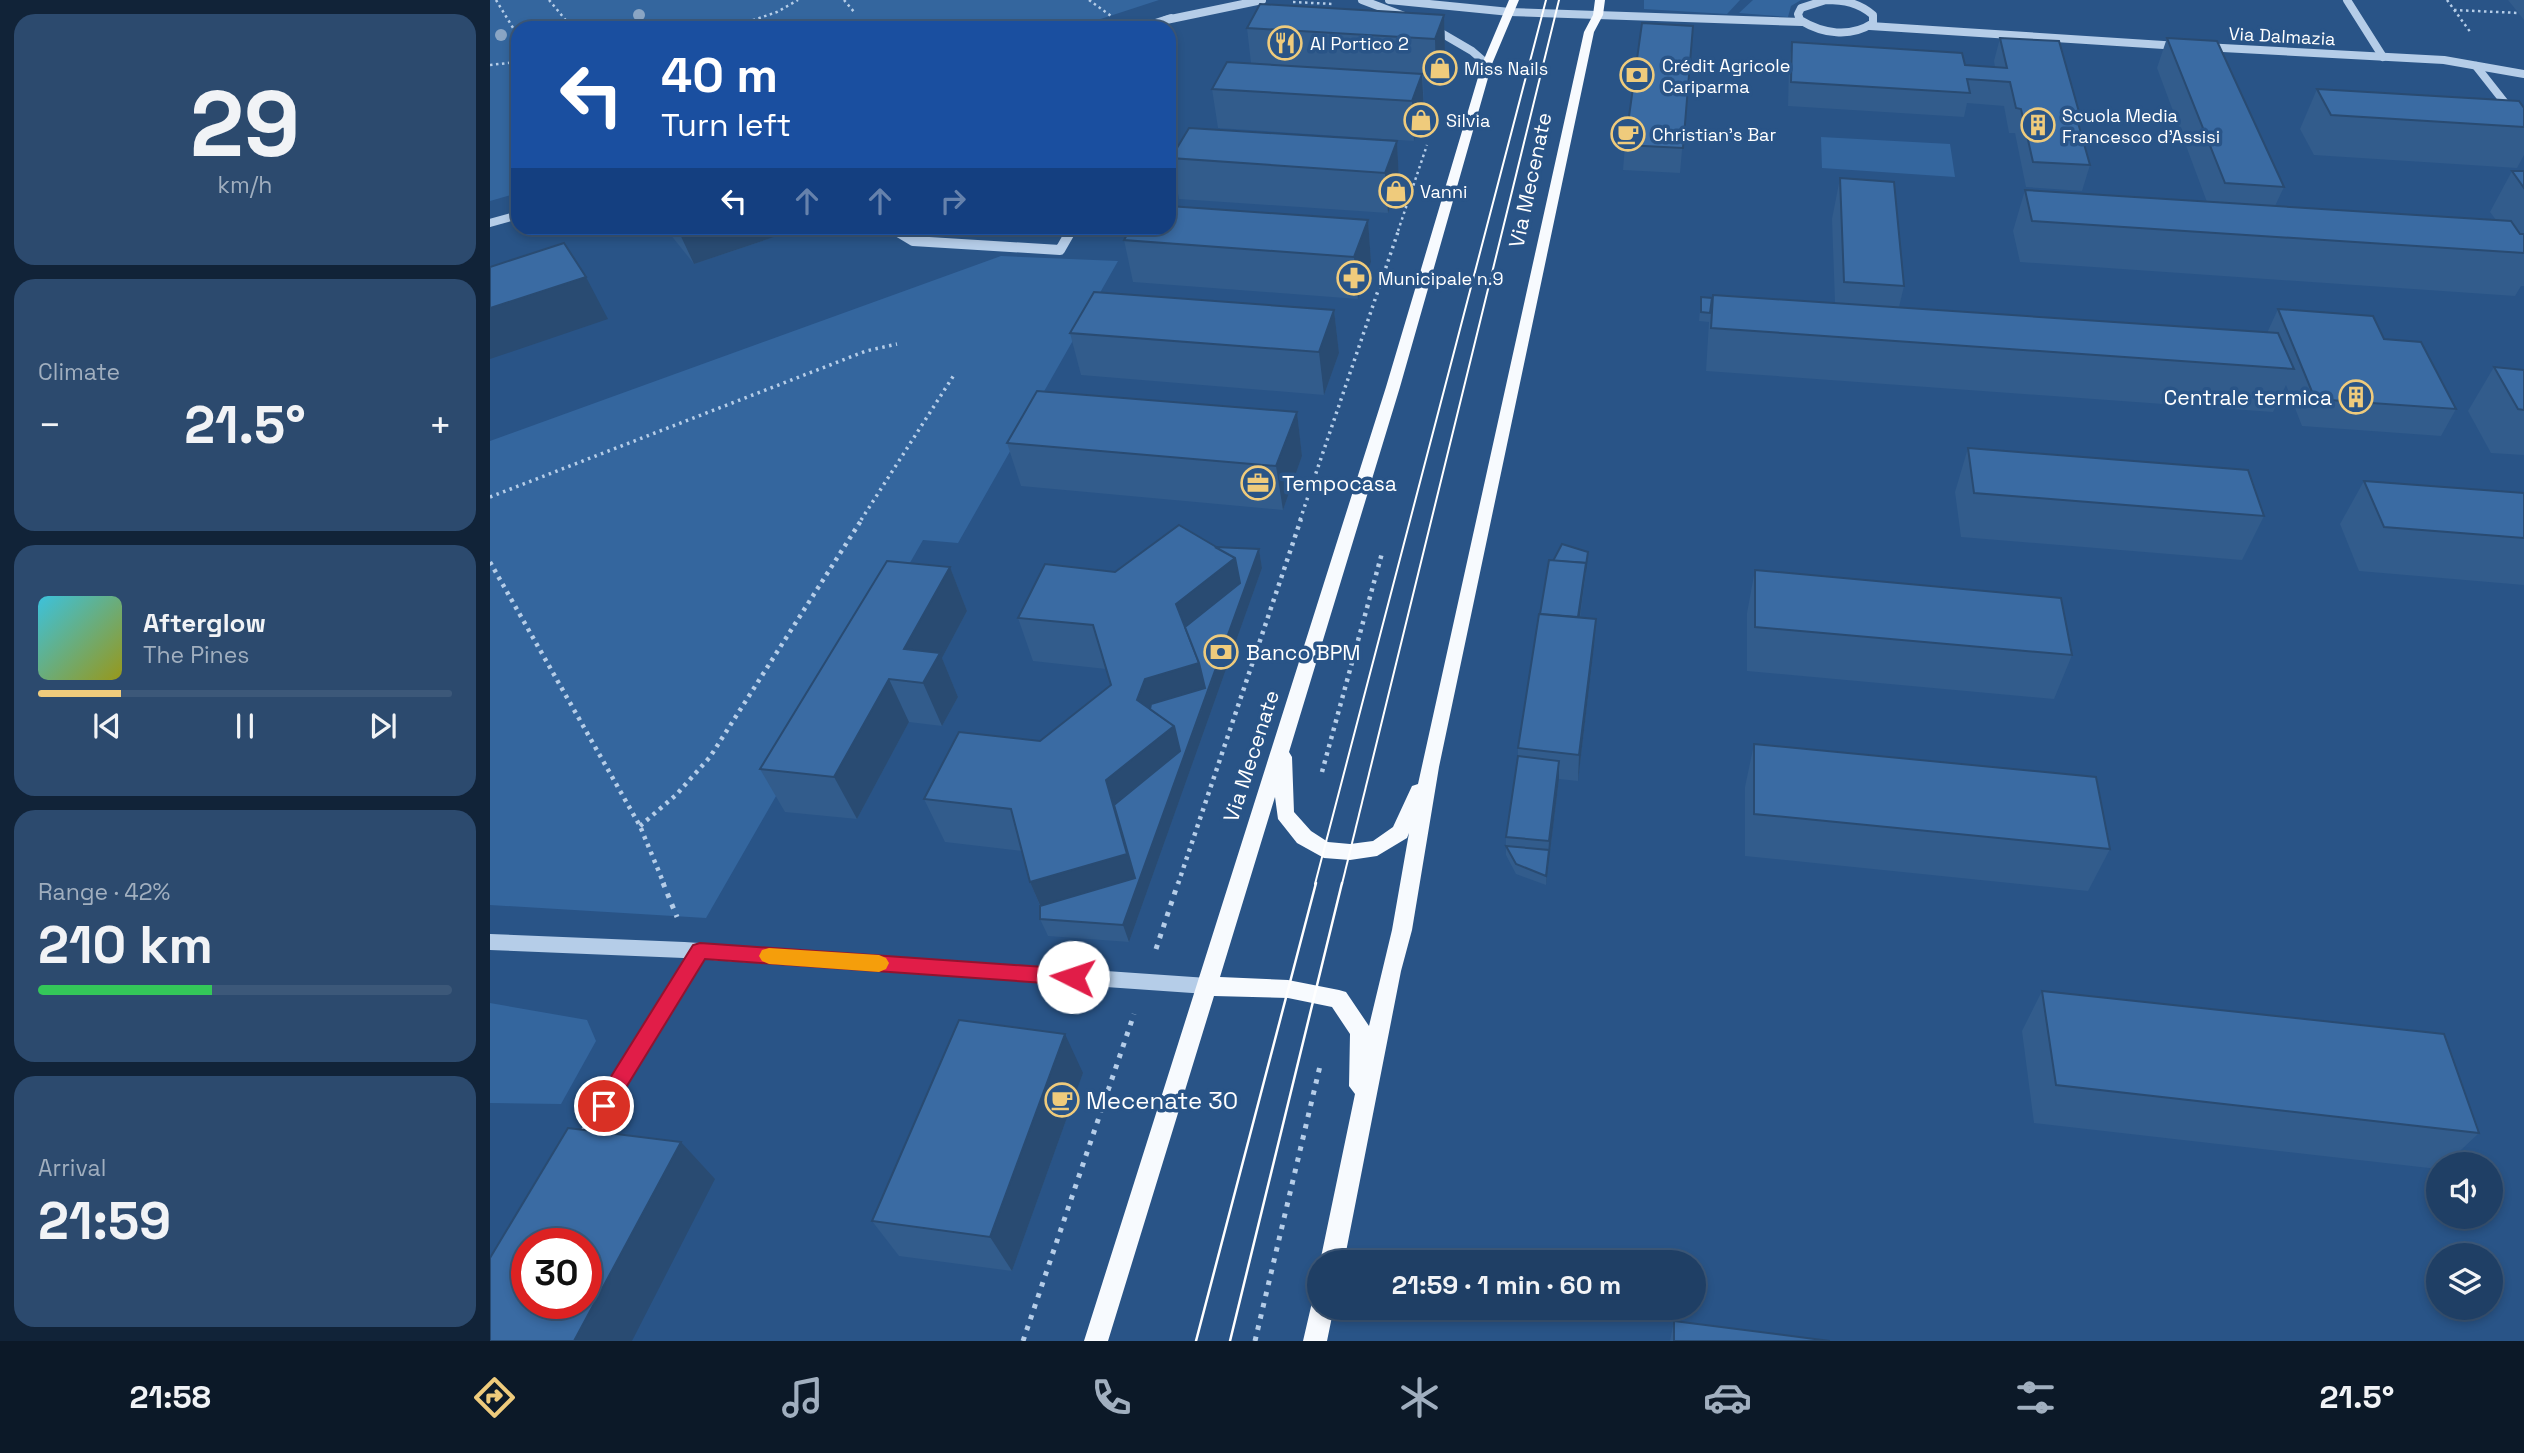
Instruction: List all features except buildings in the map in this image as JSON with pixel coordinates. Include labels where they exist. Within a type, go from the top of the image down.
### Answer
[{"type":"main road","name":"Via Mecenate","points":[[1096,1341],[1393,387],[1487,64],[1514,0]]},
{"type":"main road","name":"Via Mecenate","points":[[1335,1250],[1391,971],[1402,930],[1430,767],[1589,33],[1598,15],[1600,0]]},
{"type":"main road","points":[[1283,746],[1285,814],[1304,837],[1324,850],[1350,852],[1377,848],[1401,832],[1430,767]]},
{"type":"main road","points":[[1207,986],[1288,989],[1339,999],[1361,1032],[1353,1170]]},
{"type":"main road","points":[[1315,1341],[1319,1320]]},
{"type":"street","points":[[1166,20],[1213,0]]},
{"type":"street","points":[[1163,21],[1262,0]]},
{"type":"street","points":[[1362,0],[1442,32],[1487,64]]},
{"type":"street","points":[[1389,0],[1510,12],[1802,22],[1816,29],[1841,33],[1870,26],[1874,21],[1873,15],[1857,2],[1822,0],[1799,10],[1798,16],[1802,22]]},
{"type":"street","points":[[2347,0],[2384,57]]},
{"type":"street","name":"Via Dalmazia","points":[[1870,26],[2384,57],[2476,65],[2524,74]]},
{"type":"street","points":[[2476,65],[2524,127]]},
{"type":"street","points":[[490,223],[511,217]]},
{"type":"street","points":[[903,235],[913,241],[1060,250],[1069,235]]},
{"type":"street","points":[[490,942],[700,951],[1207,986]]},
{"type":"street","points":[[570,1163],[700,951]]},
{"type":"path","points":[[496,0],[511,25]]},
{"type":"path","points":[[549,0],[566,21]]},
{"type":"path","points":[[751,21],[777,12],[798,0]]},
{"type":"path","points":[[844,0],[855,13]]},
{"type":"path","points":[[1089,0],[1116,19]]},
{"type":"path","points":[[2447,0],[2474,38]]},
{"type":"path","points":[[1285,2],[1323,2],[1336,5]]},
{"type":"path","points":[[2454,10],[2519,13]]},
{"type":"path","points":[[490,65],[511,63]]},
{"type":"path","points":[[1152,961],[1430,133]]},
{"type":"path","points":[[490,497],[866,351],[897,344]]},
{"type":"path","points":[[640,826],[677,795],[710,757],[954,375]]},
{"type":"path","points":[[1321,776],[1382,553]]},
{"type":"path","points":[[490,562],[640,826],[677,916],[678,926]]},
{"type":"path","points":[[1023,1341],[1131,1022]]},
{"type":"path","points":[[1255,1341],[1321,1064]]},
{"type":"shaded area","points":[[490,0],[1159,0],[1094,21],[511,21],[511,195],[490,201]]},
{"type":"shaded area","points":[[1644,0],[1740,0],[1727,14],[1644,9]]},
{"type":"shaded area","points":[[1753,0],[1801,0],[1791,6],[1788,17],[1739,13]]},
{"type":"shaded area","points":[[1821,137],[1950,144],[1955,177],[1822,168]]},
{"type":"shaded area","points":[[1001,256],[1118,261],[958,543],[923,540],[706,918],[490,905],[490,441]]},
{"type":"shaded area","points":[[490,1003],[587,1020],[596,1041],[561,1104],[490,1103]]},
{"type":"tram line","points":[[1315,884],[1546,0]]},
{"type":"tram line","points":[[1342,884],[1559,0]]},
{"type":"tram line","points":[[1196,1341],[1316,883]]},
{"type":"tram line","points":[[1230,1341],[1342,883]]},
{"type":"slow traffic","points":[[769,956],[879,963]]},
{"type":"place","name":"Al Portico 2","points":[[1285,43]]},
{"type":"place","name":"Miss Nails","points":[[1440,68]]},
{"type":"place","name":"Crédit Agricole Cariparma","points":[[1637,75]]},
{"type":"place","name":"Silvia","points":[[1421,120]]},
{"type":"place","name":"Scuola Media Francesco d’Assisi","points":[[2038,125]]},
{"type":"place","name":"Christian’s Bar","points":[[1628,134]]},
{"type":"place","name":"Vanni","points":[[1396,191]]},
{"type":"place","name":"Municipale n.9","points":[[1354,278]]},
{"type":"place","name":"Centrale termica","points":[[2356,397]]},
{"type":"place","name":"Tempocasa","points":[[1258,483]]},
{"type":"place","name":"Banco BPM","points":[[1221,652]]},
{"type":"place","name":"Mecenate 30","points":[[1062,1100]]},
{"type":"route","points":[[604,1106],[700,951],[1073,977]]}]
